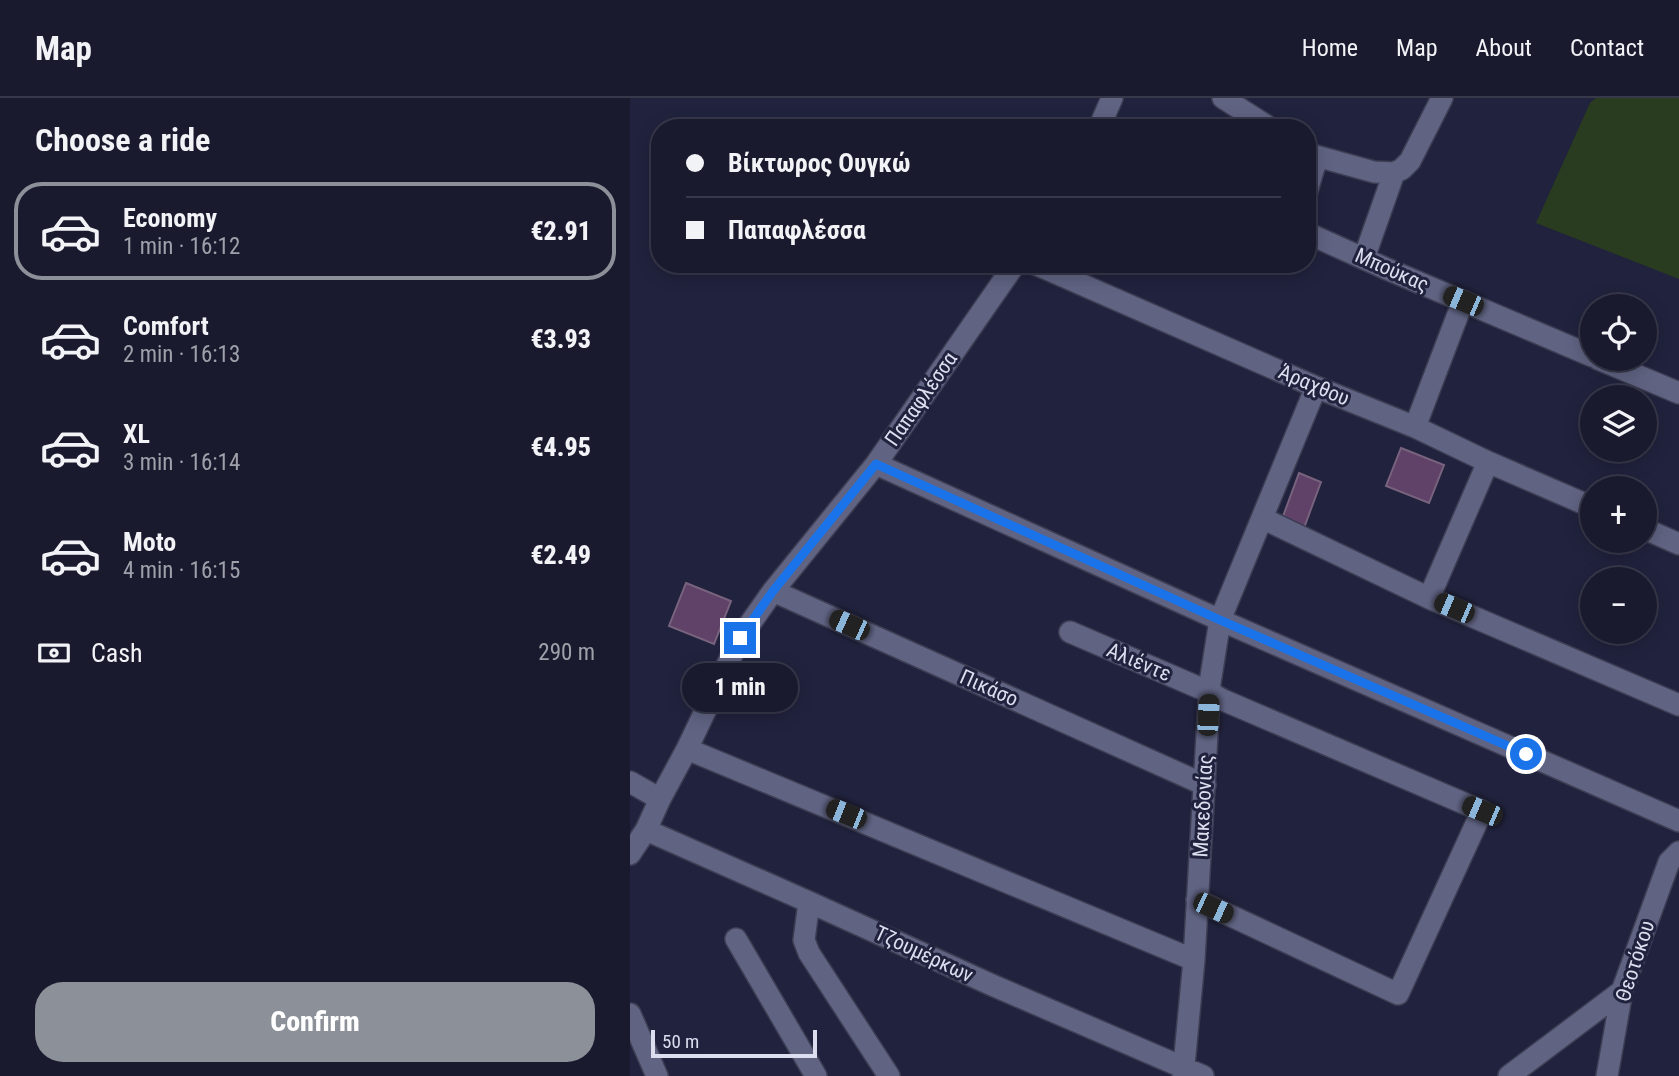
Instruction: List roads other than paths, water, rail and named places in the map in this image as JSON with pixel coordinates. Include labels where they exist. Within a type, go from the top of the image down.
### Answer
[{"type":"street","points":[[1103,119],[1112,98]]},
{"type":"street","points":[[1223,98],[1256,119]]},
{"type":"street","points":[[1316,155],[1374,172],[1394,173],[1410,161],[1442,98]]},
{"type":"street","points":[[1363,258],[1394,173]]},
{"type":"street","name":"Μπούκας","points":[[1316,237],[1580,351]]},
{"type":"street","name":"Παπαφλέσσα","points":[[630,854],[646,830],[740,638],[773,591],[876,464],[1009,273]]},
{"type":"street","name":"Άραχθου","points":[[1056,273],[1316,387],[1415,427],[1580,502]]},
{"type":"street","points":[[1415,427],[1463,301]]},
{"type":"street","points":[[1627,371],[1679,393]]},
{"type":"street","name":"Μακεδονίας","points":[[1190,1074],[1209,692],[1220,620],[1316,387]]},
{"type":"street","points":[[1429,598],[1488,462]]},
{"type":"street","points":[[876,464],[1220,620],[1679,821]]},
{"type":"street","points":[[1262,518],[1429,598],[1679,705]]},
{"type":"street","points":[[1657,534],[1679,544]]},
{"type":"street","name":"Πικάσο","points":[[773,591],[1205,785]]},
{"type":"street","name":"Αλιέντε","points":[[1070,632],[1482,811],[1398,994],[1197,900]]},
{"type":"street","points":[[687,749],[1194,960]]},
{"type":"street","points":[[630,782],[660,799]]},
{"type":"street","name":"Τζουμέρκων","points":[[646,830],[1190,1074]]},
{"type":"street","name":"Θεοτόκου","points":[[1607,1076],[1622,991],[1669,862],[1679,852]]},
{"type":"street","points":[[809,902],[804,940],[809,953],[889,1076]]},
{"type":"street","points":[[736,939],[816,1076]]},
{"type":"street","points":[[1509,1076],[1622,991]]},
{"type":"street","points":[[630,1014],[657,1076]]}]
